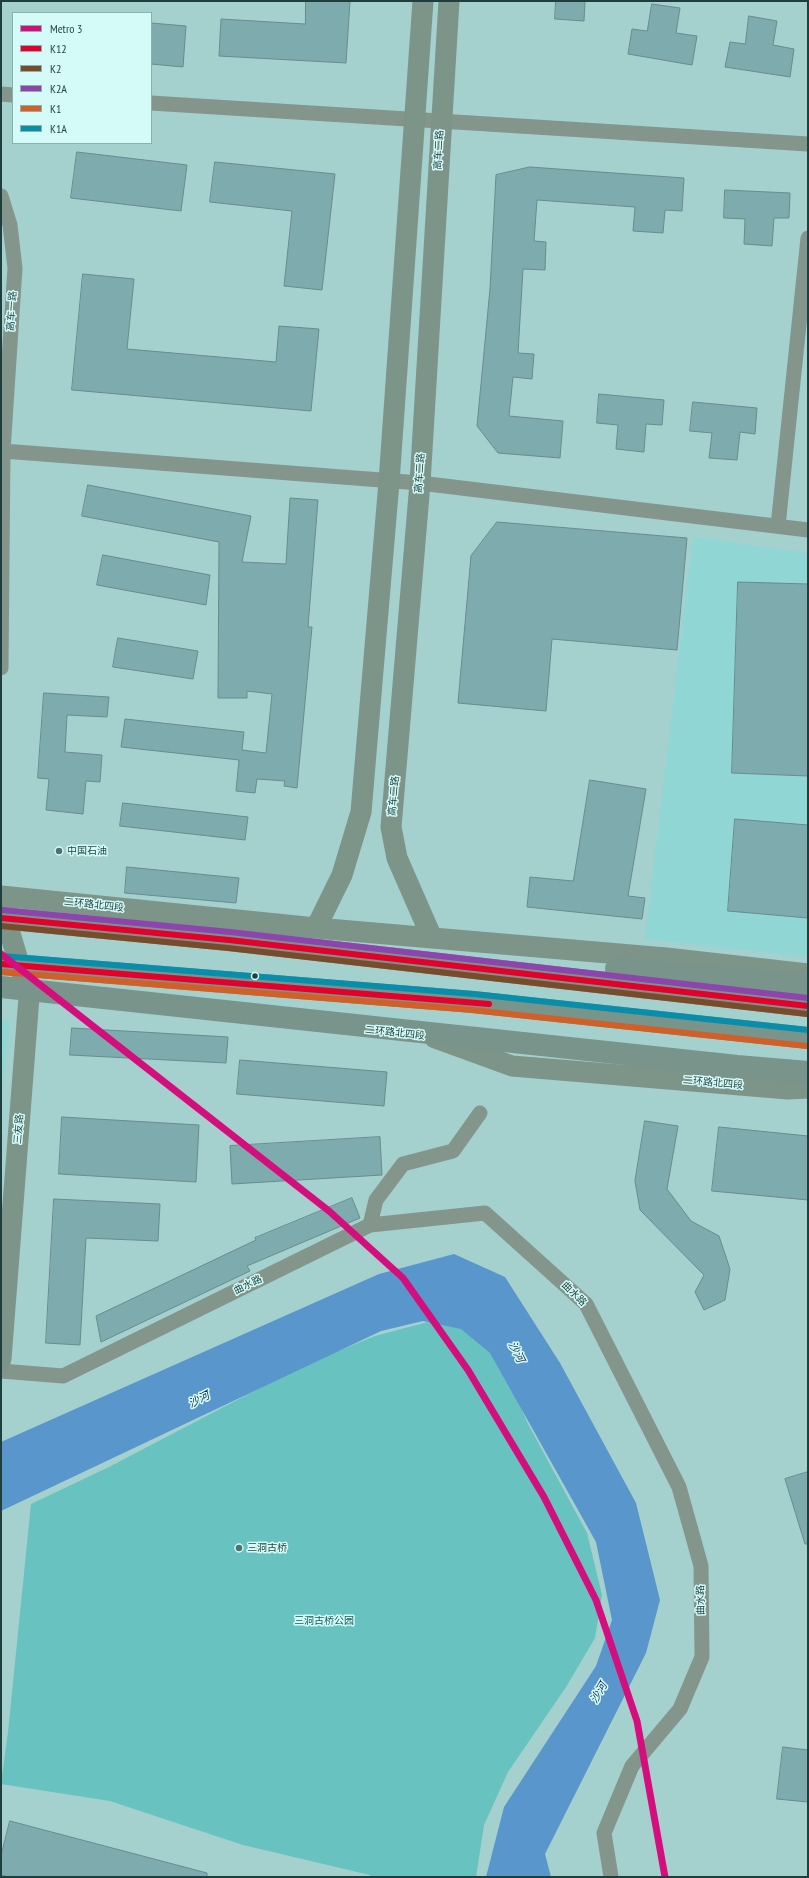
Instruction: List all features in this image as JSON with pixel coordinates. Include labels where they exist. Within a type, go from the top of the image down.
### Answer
[{"type":"highway","points":[[1,908],[636,971],[808,986]]},
{"type":"highway","points":[[1,918],[229,940],[808,1006]]},
{"type":"highway","points":[[1,964],[473,1002],[808,1038]]},
{"type":"highway","points":[[1,987],[737,1066],[808,1072]]},
{"type":"main road","points":[[316,928],[342,875],[361,812],[389,482],[423,1]]},
{"type":"main road","name":"高车二路","points":[[432,938],[398,858],[391,827],[420,483],[440,122],[449,1]]},
{"type":"main road","name":"二环路北四段","points":[[1,896],[316,928],[666,958],[808,974]]},
{"type":"main road","name":"三友路","points":[[1,901],[29,997],[1,1360]]},
{"type":"main road","name":"二环路北四段","points":[[1,994],[431,1036],[512,1066],[788,1089],[808,1088]]},
{"type":"street","points":[[1,94],[12,95]]},
{"type":"street","points":[[152,103],[414,118],[440,122],[808,144]]},
{"type":"street","name":"高车一路","points":[[1,196],[10,225],[15,268],[3,451],[1,668]]},
{"type":"street","points":[[778,526],[808,238]]},
{"type":"street","points":[[3,451],[389,482],[420,483],[808,530]]},
{"type":"street","points":[[370,1225],[376,1200],[403,1164],[453,1151],[480,1112]]},
{"type":"street","name":"曲水路","points":[[1,1371],[63,1376],[370,1225],[484,1213],[586,1304],[679,1487],[701,1566],[702,1657],[680,1709],[632,1766],[604,1833],[612,1877]]},
{"type":"shaded area","points":[[693,537],[808,553],[808,957],[645,939]]},
{"type":"shaded area","points":[[1,1020],[10,1021],[1,1098]]},
{"type":"green space","name":"三洞古桥公园","points":[[443,1318],[492,1341],[528,1424],[587,1533],[602,1595],[595,1638],[566,1687],[508,1772],[484,1825],[476,1877],[370,1877],[370,1875],[243,1845],[110,1801],[1,1784],[8,1732],[31,1504],[109,1467],[304,1365],[375,1336]]},
{"type":"water","name":"沙河","points":[[454,1254],[505,1277],[560,1363],[636,1503],[660,1600],[646,1653],[545,1854],[551,1877],[486,1877],[504,1807],[596,1666],[612,1620],[596,1542],[490,1353],[461,1329],[423,1321],[381,1331],[1,1511],[1,1442],[379,1274]]},
{"type":"building","points":[[306,1],[350,1],[346,63],[219,56],[221,19],[305,24]]},
{"type":"building","points":[[556,1],[585,1],[584,21],[555,19]]},
{"type":"building","points":[[652,4],[680,8],[676,33],[697,36],[692,65],[628,54],[632,29],[647,31]]},
{"type":"building","points":[[749,16],[777,21],[773,45],[794,49],[790,77],[725,67],[730,42],[745,44]]},
{"type":"building","points":[[152,23],[186,26],[183,67],[152,64]]},
{"type":"building","points":[[77,152],[187,165],[181,211],[71,198]]},
{"type":"building","points":[[215,162],[335,174],[322,290],[284,286],[292,211],[210,202]]},
{"type":"building","points":[[530,167],[684,178],[682,211],[665,210],[663,233],[633,231],[635,207],[537,200],[534,241],[546,242],[545,270],[523,269],[518,353],[534,354],[532,379],[513,377],[509,416],[563,421],[560,458],[498,453],[477,426],[490,289],[496,175]]},
{"type":"building","points":[[725,190],[790,193],[789,218],[774,218],[772,246],[744,244],[745,219],[724,218]]},
{"type":"building","points":[[83,274],[134,279],[127,349],[276,362],[279,326],[319,329],[311,411],[72,390]]},
{"type":"building","points":[[599,394],[664,400],[662,425],[646,424],[644,452],[616,449],[618,425],[597,423]]},
{"type":"building","points":[[693,402],[757,408],[755,434],[740,432],[737,460],[709,458],[712,433],[690,431]]},
{"type":"building","points":[[88,485],[251,516],[242,562],[286,564],[290,498],[318,500],[308,627],[312,627],[297,788],[284,786],[285,781],[257,779],[255,793],[236,791],[239,760],[121,747],[125,719],[244,732],[242,750],[266,753],[272,694],[247,691],[247,698],[218,698],[219,542],[82,516]]},
{"type":"building","points":[[497,522],[687,538],[677,650],[552,639],[546,711],[458,703],[471,556]]},
{"type":"building","points":[[103,555],[210,575],[206,605],[97,585]]},
{"type":"building","points":[[738,582],[808,584],[808,776],[732,773]]},
{"type":"building","points":[[118,638],[198,651],[193,679],[113,667]]},
{"type":"building","points":[[44,693],[109,697],[107,717],[67,715],[65,752],[102,755],[100,782],[86,781],[83,814],[46,810],[49,779],[38,778]]},
{"type":"building","points":[[590,780],[646,789],[628,896],[645,898],[642,919],[527,907],[530,877],[573,881]]},
{"type":"building","points":[[123,803],[248,817],[245,840],[120,826]]},
{"type":"building","points":[[735,819],[808,825],[808,918],[728,911]]},
{"type":"building","points":[[127,867],[239,878],[236,903],[125,893]]},
{"type":"building","points":[[72,1028],[228,1037],[226,1063],[70,1055]]},
{"type":"building","points":[[240,1060],[387,1072],[384,1106],[237,1094]]},
{"type":"building","points":[[62,1117],[199,1125],[196,1182],[59,1174]]},
{"type":"building","points":[[645,1121],[678,1126],[667,1189],[691,1221],[719,1236],[730,1269],[725,1300],[704,1310],[695,1292],[704,1275],[640,1210],[635,1181]]},
{"type":"building","points":[[719,1127],[808,1136],[808,1200],[712,1191]]},
{"type":"building","points":[[380,1137],[382,1175],[232,1184],[230,1146]]},
{"type":"building","points":[[352,1198],[360,1218],[247,1266],[250,1271],[101,1342],[96,1316],[256,1240],[255,1238]]},
{"type":"building","points":[[54,1199],[160,1204],[158,1241],[86,1238],[80,1345],[46,1343]]},
{"type":"building","points":[[808,1472],[808,1544],[805,1544],[785,1479]]},
{"type":"building","points":[[783,1747],[808,1750],[808,1802],[777,1799]]},
{"type":"building","points":[[10,1821],[207,1873],[207,1877],[10,1877],[1,1875],[1,1856]]},
{"type":"metro line","name":"3","points":[[1,954],[329,1211],[403,1278],[468,1370],[544,1497],[596,1600],[637,1721],[665,1877]]},
{"type":"transit line","name":"K2A","points":[[2,910],[230,932],[808,998]]},
{"type":"transit line","name":"K12","points":[[1,918],[229,940],[808,1006]]},
{"type":"transit line","name":"K2","points":[[1,926],[228,948],[807,1014]]},
{"type":"transit line","name":"K1A","points":[[2,956],[474,994],[808,1030]]},
{"type":"transit line","name":"K12","points":[[1,964],[489,1004]]},
{"type":"transit line","name":"K1","points":[[1,972],[472,1010],[807,1046]]},
{"type":"place","name":"中国石油","points":[[59,851]]},
{"type":"place","name":"三洞古桥","points":[[239,1548]]}]
